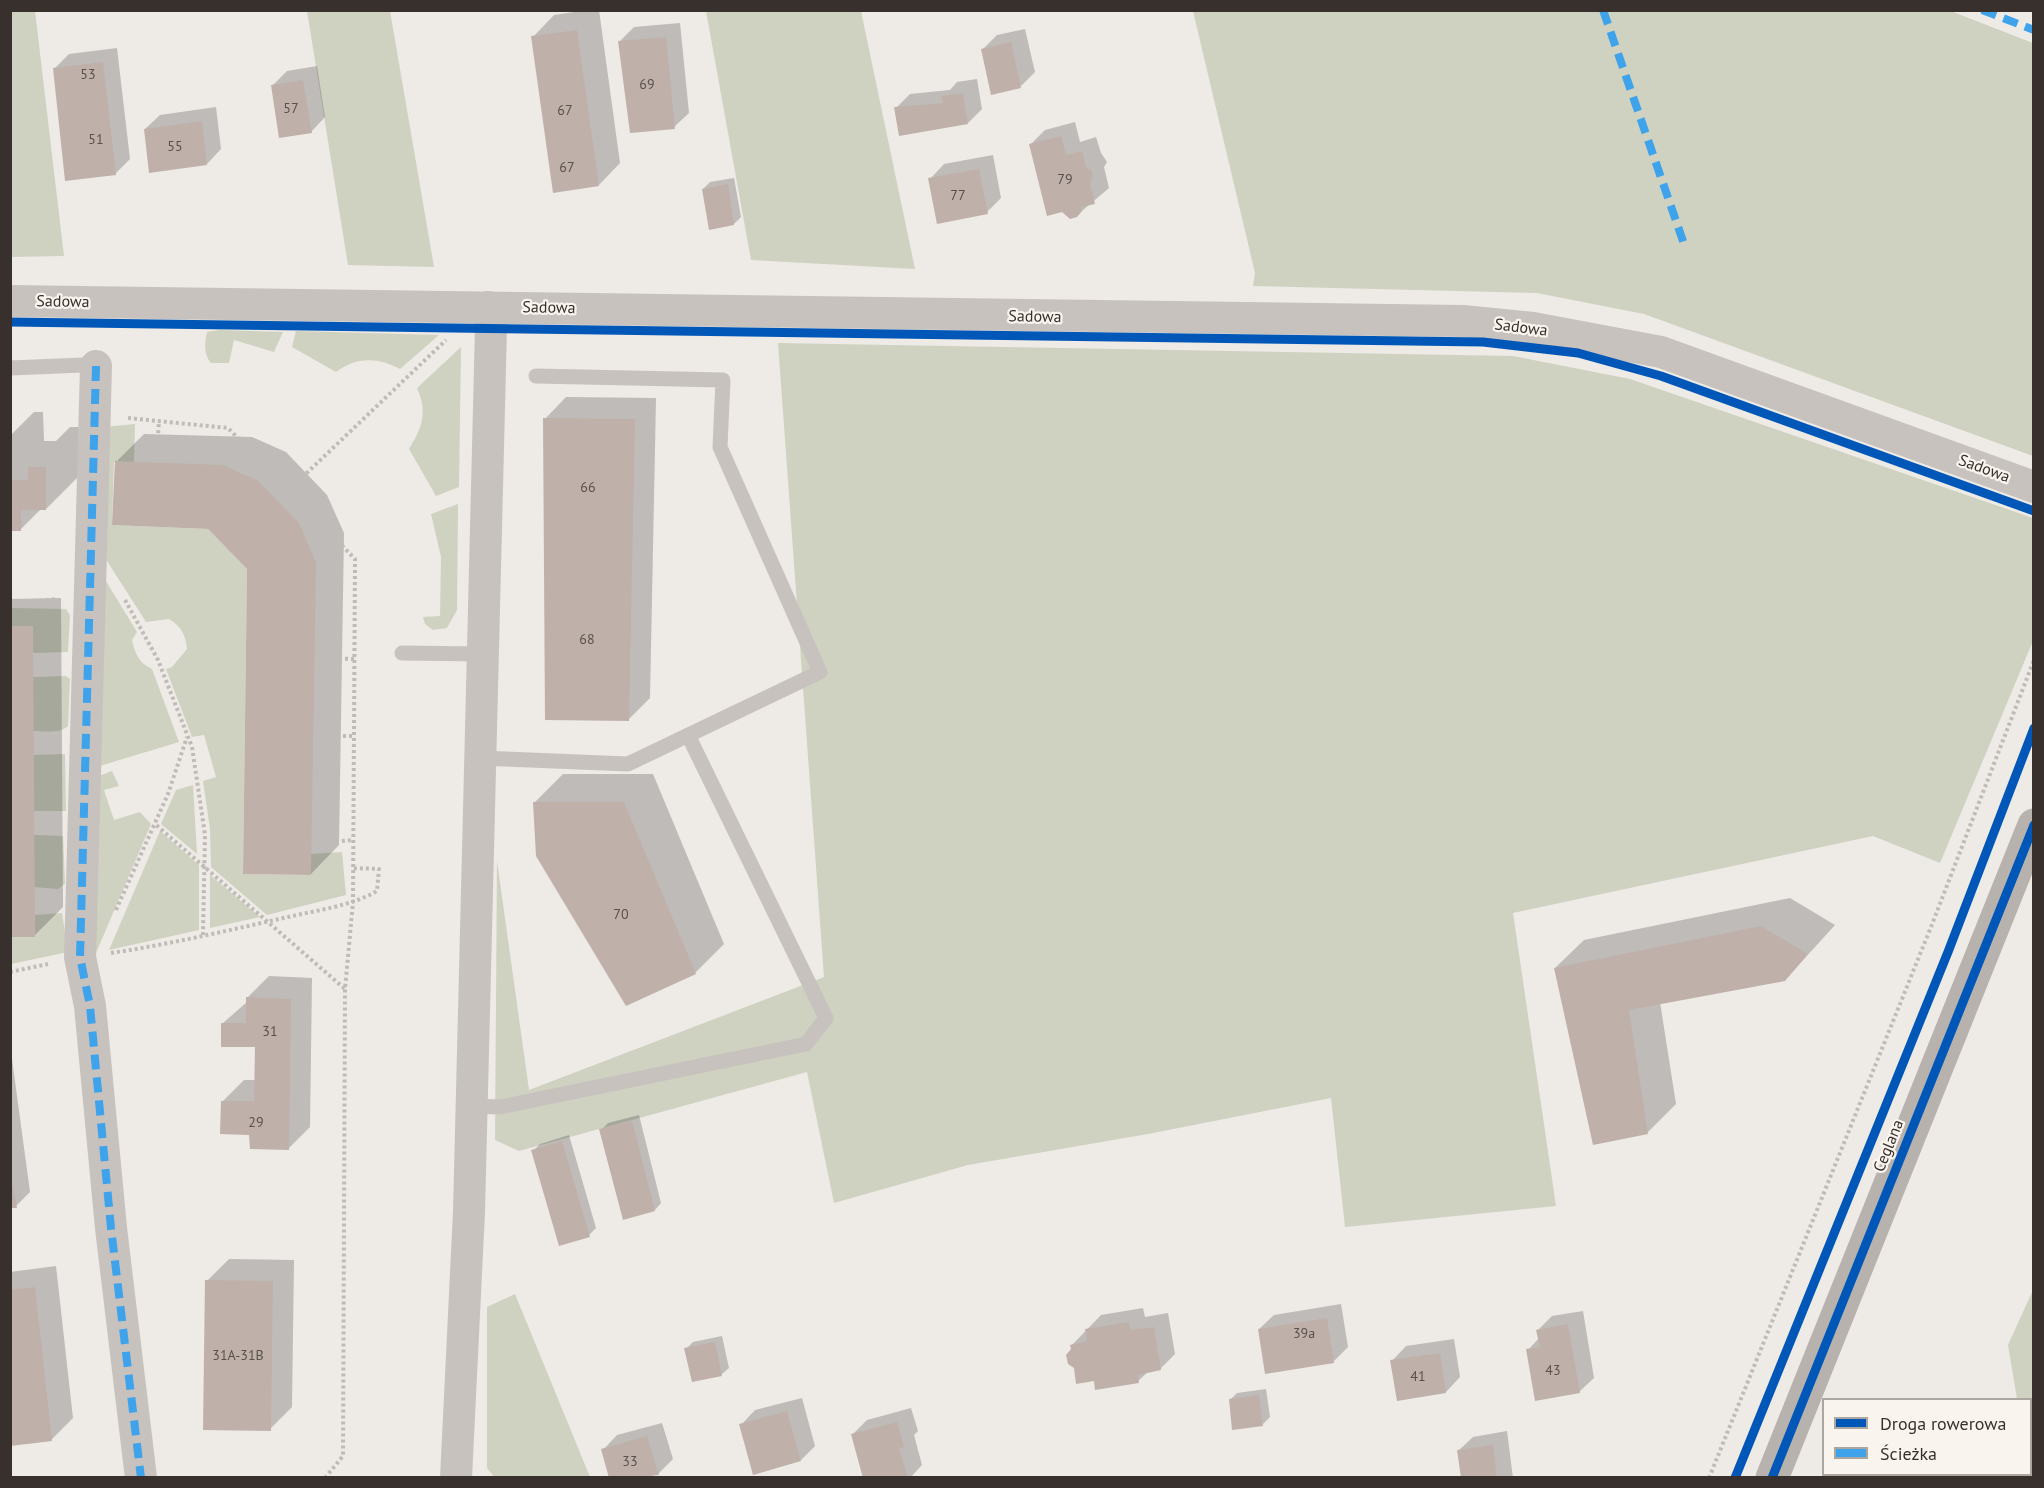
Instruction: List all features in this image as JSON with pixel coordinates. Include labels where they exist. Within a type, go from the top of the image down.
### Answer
[{"type":"street","name":"Sadowa","points":[[10,301],[489,317],[1463,321],[1533,328],[1661,352],[2034,487]]},
{"type":"street","points":[[456,1478],[468,1223],[489,317]]},
{"type":"street","points":[[89,366],[94,414],[80,957],[90,1006],[111,1228],[141,1478]]},
{"type":"street","name":"Ceglana","points":[[1772,1478],[2026,865],[2034,825]]},
{"type":"lane","points":[[10,368],[89,366]]},
{"type":"lane","points":[[480,758],[628,764],[820,672],[720,447],[723,380],[536,376]]},
{"type":"lane","points":[[402,653],[482,654]]},
{"type":"lane","points":[[471,1106],[500,1107],[806,1044],[826,1018],[688,735]]},
{"type":"path","points":[[289,490],[460,327],[489,317]]},
{"type":"path","points":[[94,414],[228,428],[355,560],[353,868],[345,990],[343,1456],[325,1478]]},
{"type":"path","points":[[156,463],[159,421]]},
{"type":"path","points":[[240,473],[258,460]]},
{"type":"path","points":[[308,543],[333,536]]},
{"type":"path","points":[[121,593],[158,660],[192,747],[205,835],[203,935]]},
{"type":"path","points":[[10,604],[89,596]]},
{"type":"path","points":[[315,658],[354,659]]},
{"type":"path","points":[[1709,1478],[1931,927],[2034,660]]},
{"type":"path","points":[[115,914],[155,824],[187,736]]},
{"type":"path","points":[[313,736],[353,736]]},
{"type":"path","points":[[155,824],[269,921],[345,990]]},
{"type":"path","points":[[312,844],[353,840]]},
{"type":"path","points":[[10,972],[80,957],[145,948],[269,921],[352,902],[377,891],[379,869],[353,868]]},
{"type":"green space","points":[[1948,10],[2033,43],[2033,456],[1644,314],[1537,293],[1253,286],[1255,273],[1193,11]]},
{"type":"green space","points":[[10,11],[35,11],[64,256],[11,257]]},
{"type":"green space","points":[[307,11],[390,11],[434,267],[348,265]]},
{"type":"green space","points":[[706,11],[861,11],[915,269],[751,260]]},
{"type":"green space","points":[[219,330],[283,332],[274,352],[234,340],[229,363],[211,363],[206,352],[207,332]]},
{"type":"green space","points":[[296,331],[439,335],[400,369],[384,362],[367,360],[351,364],[336,372],[292,347]]},
{"type":"green space","points":[[778,343],[1513,356],[1630,379],[2033,518],[2033,641],[1940,863],[1873,836],[1513,913],[1556,1206],[1345,1227],[1331,1098],[1148,1134],[968,1165],[834,1203],[807,1072],[519,1151],[495,1140],[497,861],[529,1090],[824,977]]},
{"type":"green space","points":[[461,347],[459,487],[436,496],[409,449],[422,420],[422,405],[417,388]]},
{"type":"green space","points":[[135,424],[134,462],[114,462],[112,525],[208,529],[247,569],[243,874],[311,875],[311,854],[342,852],[346,895],[267,915],[211,867],[210,829],[203,781],[216,777],[204,735],[192,737],[166,669],[172,667],[187,649],[184,635],[180,628],[169,619],[146,622],[100,550],[104,427]]},
{"type":"green space","points":[[458,504],[457,610],[447,628],[433,630],[425,624],[423,617],[440,616],[441,557],[431,514]]},
{"type":"green space","points":[[98,568],[137,632],[132,640],[138,658],[152,669],[179,742],[93,768]]},
{"type":"green space","points":[[10,608],[66,609],[70,615],[68,652],[33,653],[11,626]]},
{"type":"green space","points":[[66,676],[70,679],[68,726],[56,731],[33,731],[33,677]]},
{"type":"green space","points":[[65,754],[66,811],[34,811],[33,755]]},
{"type":"green space","points":[[112,771],[119,786],[104,790],[114,820],[140,812],[151,824],[96,953],[89,954],[96,777]]},
{"type":"green space","points":[[193,785],[197,854],[161,824],[176,790]]},
{"type":"green space","points":[[160,831],[199,865],[199,930],[109,950]]},
{"type":"green space","points":[[34,835],[63,836],[65,884],[58,889],[34,887]]},
{"type":"green space","points":[[210,875],[260,917],[210,928]]},
{"type":"green space","points":[[62,913],[68,952],[11,964],[10,937],[35,937],[35,915]]},
{"type":"green space","points":[[2033,1290],[2034,1477],[2029,1478],[2032,1476],[2032,1398],[2017,1398],[2008,1345]]},
{"type":"green space","points":[[515,1294],[590,1477],[494,1477],[487,1468],[487,1307]]},
{"type":"building","points":[[577,30],[599,186],[553,193],[531,36]]},
{"type":"building","points":[[666,37],[675,129],[630,133],[618,41]]},
{"type":"building","points":[[1011,42],[1021,88],[991,95],[981,49]]},
{"type":"building","points":[[103,62],[116,175],[65,181],[53,68]]},
{"type":"building","points":[[303,80],[312,133],[279,138],[271,85]]},
{"type":"building","points":[[963,93],[968,124],[899,136],[894,107],[943,103],[941,96]]},
{"type":"building","points":[[202,121],[207,165],[149,173],[144,129]]},
{"type":"building","points":[[1061,136],[1066,155],[1082,151],[1086,167],[1092,171],[1093,177],[1090,183],[1095,204],[1081,207],[1082,211],[1077,217],[1070,219],[1062,212],[1047,216],[1029,144]]},
{"type":"building","points":[[979,169],[988,214],[937,224],[928,178]]},
{"type":"building","points":[[728,184],[734,225],[709,230],[702,189]]},
{"type":"building","points":[[543,418],[635,419],[629,721],[545,720]]},
{"type":"building","points":[[115,461],[223,465],[257,480],[299,523],[316,562],[311,875],[243,874],[247,569],[208,529],[112,525]]},
{"type":"building","points":[[28,467],[46,467],[46,510],[21,510],[21,531],[10,531],[10,480],[28,480]]},
{"type":"building","points":[[10,626],[33,626],[35,937],[10,937]]},
{"type":"building","points":[[533,802],[624,802],[696,974],[626,1006],[536,856]]},
{"type":"building","points":[[1761,926],[1808,954],[1785,981],[1629,1010],[1648,1134],[1593,1145],[1554,968]]},
{"type":"building","points":[[246,997],[291,999],[289,1150],[250,1149],[249,1135],[220,1134],[221,1101],[254,1101],[255,1047],[221,1047],[221,1023],[246,1023]]},
{"type":"building","points":[[632,1121],[655,1211],[623,1220],[599,1129]]},
{"type":"building","points":[[562,1141],[590,1237],[559,1246],[531,1150]]},
{"type":"building","points":[[10,1173],[17,1208],[10,1208]]},
{"type":"building","points":[[205,1280],[273,1281],[271,1431],[203,1430]]},
{"type":"building","points":[[35,1287],[52,1441],[10,1446],[10,1290]]},
{"type":"building","points":[[1327,1318],[1334,1363],[1265,1374],[1258,1329]]},
{"type":"building","points":[[1129,1322],[1130,1330],[1154,1327],[1161,1370],[1138,1375],[1139,1383],[1095,1390],[1094,1381],[1076,1384],[1074,1368],[1068,1364],[1066,1355],[1071,1349],[1070,1345],[1087,1341],[1085,1329]]},
{"type":"building","points":[[1568,1324],[1580,1393],[1535,1401],[1526,1349],[1540,1347],[1536,1330]]},
{"type":"building","points":[[715,1342],[722,1376],[692,1382],[684,1348]]},
{"type":"building","points":[[1440,1353],[1446,1393],[1397,1401],[1390,1360]]},
{"type":"building","points":[[1259,1395],[1263,1426],[1232,1430],[1229,1399]]},
{"type":"building","points":[[787,1411],[801,1461],[753,1475],[739,1424]]},
{"type":"building","points":[[897,1422],[904,1447],[899,1448],[908,1478],[863,1478],[851,1434]]},
{"type":"building","points":[[647,1436],[659,1475],[609,1478],[601,1449]]},
{"type":"building","points":[[1493,1445],[1497,1478],[1461,1478],[1457,1450]]},
{"type":"marked path","points":[[1603,10],[1684,244]]},
{"type":"marked path","points":[[1982,10],[2034,30]]},
{"type":"marked path","points":[[96,366],[80,957],[90,1006],[111,1228],[141,1478]]},
{"type":"cycle path","points":[[10,322],[1483,342],[1578,353],[1661,376],[2034,511]]},
{"type":"cycle path","points":[[1735,1478],[1948,952],[2034,728]]},
{"type":"cycle path","points":[[1772,1478],[2034,825]]}]
